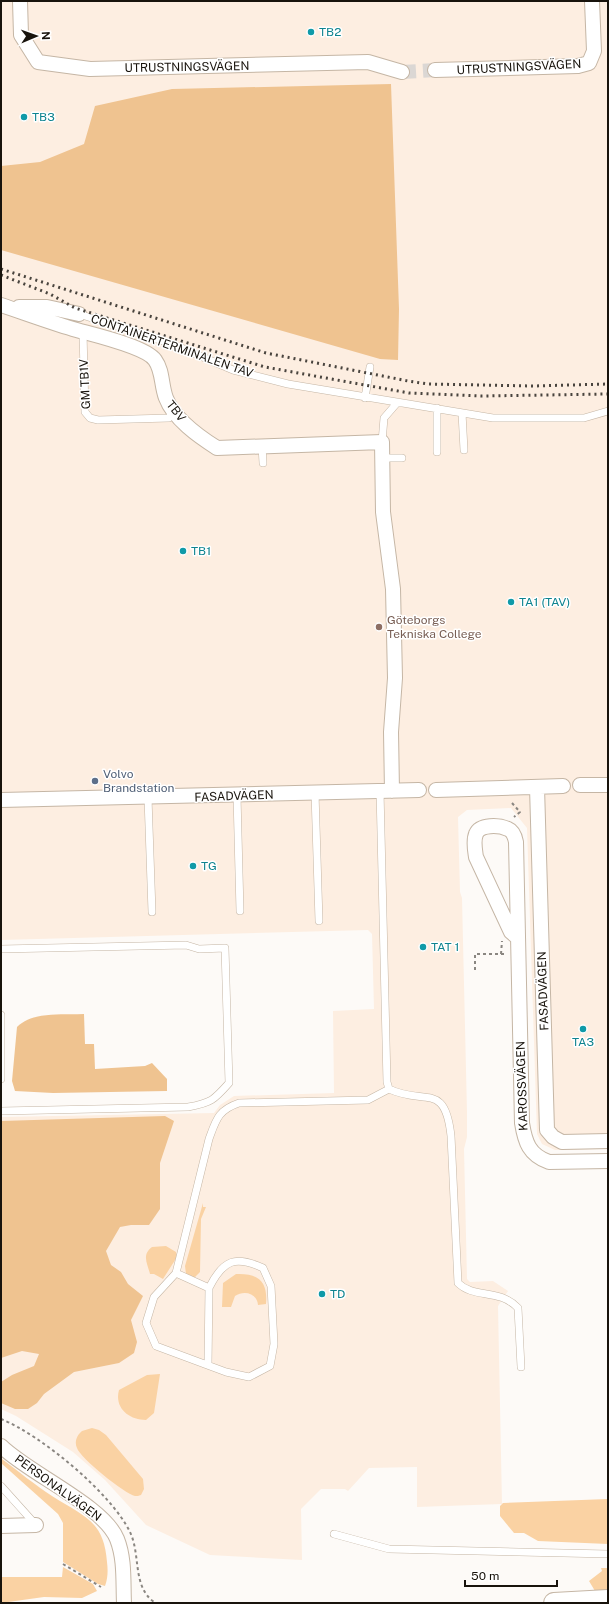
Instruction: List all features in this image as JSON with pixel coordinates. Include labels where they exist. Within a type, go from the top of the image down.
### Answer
[{"type":"street","name":"UTRUSTNINGSVÄGEN","points":[[20,1],[21,35],[38,62],[90,69],[368,62],[402,72]]},
{"type":"street","name":"UTRUSTNINGSVÄGEN","points":[[435,70],[578,66],[588,63],[594,51],[592,1]]},
{"type":"street","name":"CONTAINERTERMINALEN TAV","points":[[1,304],[22,308],[47,307],[79,314]]},
{"type":"street","name":"TBV","points":[[1,304],[120,343],[140,351],[154,359],[160,370],[165,397],[173,410],[198,437],[217,448],[382,442]]},
{"type":"street","points":[[382,442],[384,512],[393,589],[395,678],[386,791]]},
{"type":"street","points":[[580,785],[608,785]]},
{"type":"street","points":[[436,790],[564,786]]},
{"type":"street","name":"FASADVÄGEN","points":[[537,788],[548,1130],[553,1137],[562,1142],[608,1141]]},
{"type":"street","name":"FASADVÄGEN","points":[[1,800],[236,796],[419,790]]},
{"type":"street","name":"KAROSSVÄGEN","points":[[518,938],[508,925],[476,857],[474,845],[476,834],[480,829],[499,827],[508,829],[515,835],[516,842],[522,1123],[527,1147],[540,1159],[549,1162],[608,1161]]},
{"type":"street","name":"PERSONALVÄGEN","points":[[1,1446],[93,1511],[112,1530],[117,1539],[122,1558],[124,1603]]},
{"type":"street","points":[[1,1526],[36,1525]]},
{"type":"street","points":[[554,1603],[608,1600]]},
{"type":"lane","name":"CONTAINERTERMINALEN TAV","points":[[79,314],[172,344],[233,370],[288,384],[493,418],[584,418],[608,411]]},
{"type":"lane","name":"GM TB1V","points":[[83,332],[85,412],[90,418],[123,423],[144,422],[169,418],[173,410]]},
{"type":"lane","points":[[366,398],[370,367]]},
{"type":"lane","points":[[382,442],[384,418],[397,403]]},
{"type":"lane","points":[[437,408],[437,452]]},
{"type":"lane","points":[[462,413],[464,450]]},
{"type":"lane","points":[[262,446],[263,463]]},
{"type":"lane","points":[[382,458],[402,458]]},
{"type":"lane","points":[[386,791],[387,1078],[389,1089]]},
{"type":"lane","points":[[315,794],[319,921]]},
{"type":"lane","points":[[236,796],[240,911]]},
{"type":"lane","points":[[148,798],[152,912]]},
{"type":"lane","points":[[1,949],[186,945],[200,949],[225,948],[229,1083],[218,1096],[208,1103],[188,1107],[1,1111]]},
{"type":"lane","points":[[1,1015],[1,1079]]},
{"type":"lane","points":[[208,1365],[209,1288],[215,1276],[225,1265],[236,1261],[248,1262],[263,1268],[271,1286],[274,1344],[270,1366],[249,1377],[208,1365],[156,1346],[146,1323],[154,1296],[176,1273],[209,1139],[216,1120],[228,1107],[239,1103],[368,1100],[389,1089]]},
{"type":"lane","points":[[389,1089],[396,1092],[432,1098],[440,1101],[445,1108],[449,1118],[451,1136],[458,1283],[463,1288],[474,1292],[494,1294],[504,1298],[518,1308],[521,1366]]},
{"type":"lane","points":[[176,1273],[209,1288]]},
{"type":"lane","points":[[1,1486],[36,1525]]},
{"type":"lane","points":[[334,1534],[389,1549],[608,1554]]},
{"type":"path","points":[[501,954],[502,938]]},
{"type":"path","points":[[475,970],[475,954],[512,955]]},
{"type":"path","points":[[63,1564],[101,1587]]},
{"type":"shaded area","points":[[1,1],[608,1],[608,1149],[555,1150],[542,1144],[537,1134],[527,828],[511,808],[467,810],[458,817],[460,892],[462,898],[467,1112],[467,1137],[464,1149],[467,1279],[470,1282],[493,1281],[508,1291],[498,1306],[502,1504],[417,1507],[417,1467],[369,1468],[348,1491],[345,1489],[321,1489],[301,1509],[302,1560],[210,1555],[146,1525],[105,1480],[73,1452],[16,1416],[1,1409],[1,1117],[214,1113],[220,1105],[234,1096],[334,1093],[333,1011],[374,1009],[372,934],[368,930],[1,940]]},
{"type":"shaded area","points":[[391,84],[399,309],[398,360],[380,359],[1,250],[1,166],[40,162],[84,144],[95,106],[172,89]]},
{"type":"shaded area","points":[[84,1014],[85,1044],[94,1044],[95,1069],[145,1066],[152,1063],[167,1079],[167,1091],[53,1093],[15,1091],[12,1081],[17,1027],[31,1018],[40,1016]]},
{"type":"shaded area","points":[[165,1116],[174,1121],[160,1163],[160,1209],[149,1225],[131,1225],[120,1227],[106,1251],[111,1265],[121,1272],[128,1284],[143,1296],[131,1320],[137,1342],[134,1353],[119,1363],[74,1372],[44,1394],[37,1403],[28,1409],[15,1409],[1,1403],[1,1382],[12,1375],[34,1366],[39,1354],[22,1351],[1,1358],[1,1121]]},
{"type":"shaded area","points":[[203,1203],[203,1207],[206,1207],[201,1219],[200,1272],[194,1278],[186,1274],[185,1266]]},
{"type":"shaded area","points":[[166,1246],[176,1252],[177,1257],[163,1279],[154,1274],[150,1274],[146,1257],[147,1253],[152,1247]]},
{"type":"shaded area","points":[[236,1274],[251,1275],[260,1280],[265,1290],[266,1304],[258,1305],[253,1295],[242,1293],[235,1296],[231,1307],[222,1307],[223,1283]]},
{"type":"shaded area","points":[[160,1374],[154,1413],[146,1420],[134,1418],[124,1412],[119,1402],[119,1390],[147,1375]]},
{"type":"shaded area","points":[[92,1428],[99,1430],[106,1435],[143,1479],[144,1489],[141,1495],[135,1496],[122,1489],[103,1475],[80,1453],[76,1446],[77,1437],[82,1431]]},
{"type":"shaded area","points":[[2,1459],[33,1483],[82,1515],[96,1528],[102,1537],[105,1548],[108,1571],[105,1586],[98,1584],[63,1562],[63,1523],[58,1514],[1,1463]]},
{"type":"shaded area","points":[[608,1499],[608,1544],[538,1541],[524,1533],[514,1533],[500,1516],[500,1506],[503,1503]]},
{"type":"shaded area","points":[[63,1567],[93,1584],[97,1591],[82,1598],[44,1597],[1,1603],[1,1577],[62,1577]]},
{"type":"shaded area","points":[[601,1568],[608,1568],[608,1590],[595,1591],[589,1581],[602,1571]]},
{"type":"tunnel","points":[[402,72],[435,70]]},
{"type":"railway","points":[[1,269],[266,353],[408,381],[428,384],[533,386],[608,384]]},
{"type":"railway","points":[[1,275],[50,294],[75,308],[265,367],[409,393],[482,396],[608,394]]},
{"type":"place","name":"TB2","points":[[311,32]]},
{"type":"place","name":"TB3","points":[[24,117]]},
{"type":"place","name":"TB1","points":[[183,551]]},
{"type":"place","name":"TA1 (TAV)","points":[[511,602]]},
{"type":"place","name":"Göteborgs Tekniska College","points":[[379,627]]},
{"type":"place","name":"Volvo Brandstation","points":[[95,781]]},
{"type":"place","name":"TG","points":[[193,866]]},
{"type":"place","name":"TAT 1","points":[[423,947]]},
{"type":"place","name":"TA3","points":[[583,1029]]},
{"type":"place","name":"TD","points":[[322,1294]]}]
